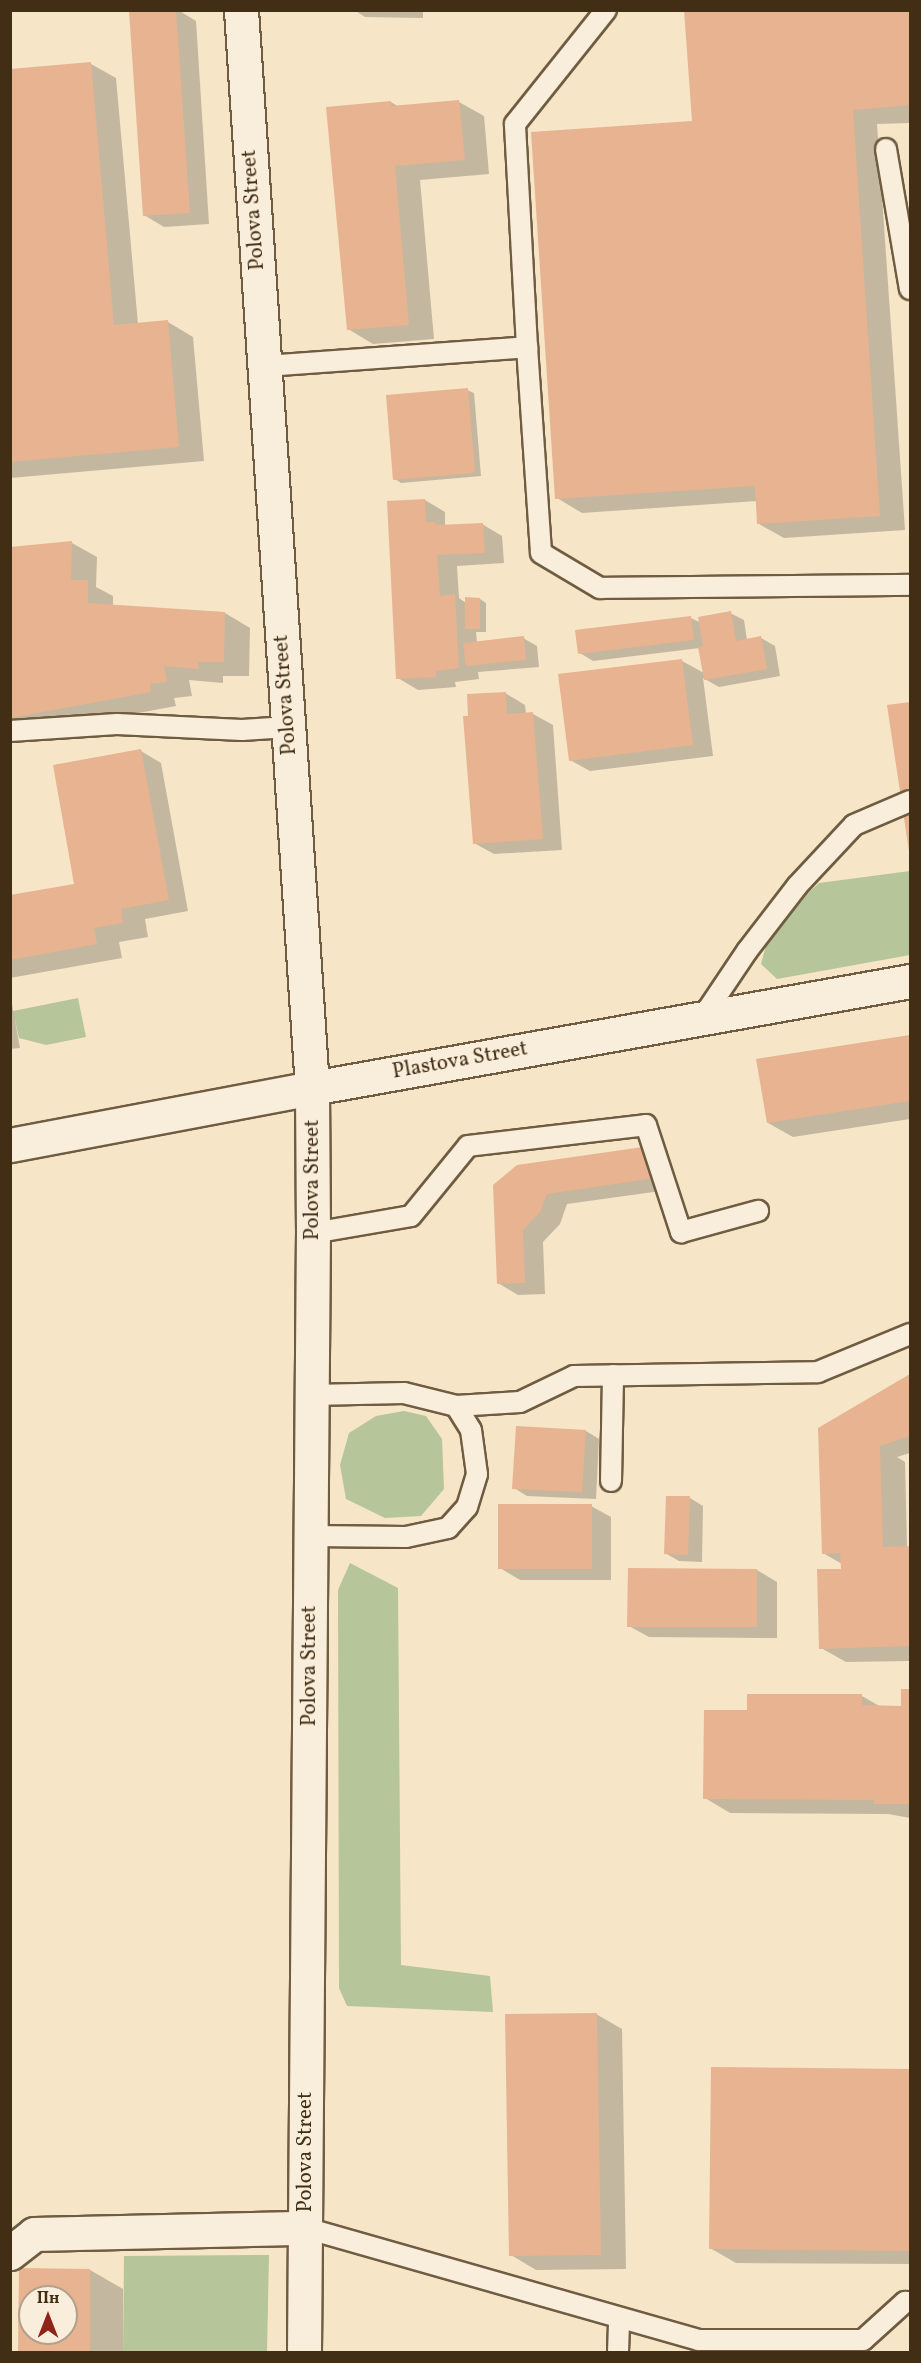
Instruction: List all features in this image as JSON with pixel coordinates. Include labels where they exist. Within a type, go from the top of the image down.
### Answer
[{"type":"street","name":"Polova Street","points":[[241,10],[312,1088],[311,1536],[303,2352]]},
{"type":"street","name":"Plastova Street","points":[[10,1145],[312,1088],[910,981]]},
{"type":"street","points":[[10,2253],[34,2234],[306,2228]]},
{"type":"lane","points":[[606,10],[515,124],[541,553],[600,588],[910,585]]},
{"type":"lane","points":[[886,149],[910,289]]},
{"type":"lane","points":[[265,366],[527,347]]},
{"type":"lane","points":[[10,731],[117,724],[242,730],[288,727]]},
{"type":"lane","points":[[702,1018],[747,951],[796,886],[854,825],[910,801]]},
{"type":"lane","points":[[313,1233],[411,1216],[468,1146],[646,1125],[681,1232],[758,1211]]},
{"type":"lane","points":[[312,1395],[404,1393],[456,1406],[520,1402],[574,1376],[818,1372],[910,1334]]},
{"type":"lane","points":[[611,1481],[613,1375]]},
{"type":"lane","points":[[311,1536],[406,1537],[448,1528],[467,1507],[477,1474],[471,1430],[456,1406]]},
{"type":"lane","points":[[306,2228],[698,2340],[862,2340],[905,2302],[910,2302]]},
{"type":"lane","points":[[618,2352],[619,2318]]},
{"type":"green space","points":[[910,871],[910,955],[777,979],[761,964],[767,942],[792,907],[819,883]]},
{"type":"green space","points":[[78,998],[86,1037],[46,1045],[19,1038],[13,1011]]},
{"type":"green space","points":[[404,1411],[426,1416],[442,1439],[444,1489],[421,1516],[385,1518],[346,1499],[340,1465],[349,1433],[376,1416]]},
{"type":"green space","points":[[350,1563],[398,1588],[401,1965],[490,1976],[493,2012],[347,2006],[339,1988],[338,1590]]},
{"type":"green space","points":[[269,2255],[267,2352],[123,2352],[124,2256]]},
{"type":"building","points":[[176,10],[190,213],[143,216],[129,11]]},
{"type":"building","points":[[684,10],[910,10],[910,105],[853,110],[880,516],[757,524],[755,486],[555,499],[531,132],[692,121]]},
{"type":"building","points":[[91,62],[114,325],[168,320],[179,447],[10,462],[10,69]]},
{"type":"building","points":[[459,100],[465,160],[395,166],[409,325],[347,330],[326,107],[391,101],[391,106]]},
{"type":"building","points":[[468,388],[475,473],[393,480],[386,395]]},
{"type":"building","points":[[425,499],[426,522],[435,522],[436,525],[483,523],[485,553],[437,555],[440,596],[455,594],[459,668],[436,671],[436,677],[396,679],[387,501]]},
{"type":"building","points":[[72,541],[71,580],[88,580],[88,603],[225,612],[224,662],[198,662],[198,669],[164,666],[167,682],[150,684],[151,692],[10,718],[10,547]]},
{"type":"building","points":[[465,597],[480,598],[480,629],[465,629]]},
{"type":"building","points":[[731,611],[736,641],[761,636],[767,669],[704,680],[698,647],[703,646],[698,617]]},
{"type":"building","points":[[691,616],[694,640],[578,654],[575,630]]},
{"type":"building","points":[[524,636],[526,660],[466,666],[463,643]]},
{"type":"building","points":[[682,659],[693,745],[569,761],[558,674]]},
{"type":"building","points":[[506,692],[507,714],[533,712],[543,839],[473,844],[463,716],[468,716],[467,694]]},
{"type":"building","points":[[910,702],[910,851],[909,851],[887,705]]},
{"type":"building","points":[[141,749],[169,900],[121,909],[123,923],[94,928],[97,944],[10,960],[10,895],[74,884],[53,765]]},
{"type":"building","points":[[910,1035],[910,1101],[767,1123],[756,1059]]},
{"type":"building","points":[[650,1146],[655,1178],[547,1194],[540,1212],[523,1230],[525,1283],[497,1284],[493,1185],[517,1165]]},
{"type":"building","points":[[910,1374],[910,1436],[880,1446],[883,1547],[910,1546],[910,1646],[819,1649],[817,1569],[841,1569],[840,1553],[822,1554],[818,1428]]},
{"type":"building","points":[[516,1426],[586,1430],[582,1492],[512,1489]]},
{"type":"building","points":[[666,1496],[690,1496],[688,1555],[664,1554]]},
{"type":"building","points":[[498,1504],[592,1504],[592,1569],[498,1569]]},
{"type":"building","points":[[628,1568],[757,1569],[757,1627],[627,1627]]},
{"type":"building","points":[[901,1689],[910,1689],[910,1804],[874,1804],[874,1800],[703,1799],[704,1710],[747,1710],[747,1694],[862,1694],[862,1705],[901,1706]]},
{"type":"building","points":[[597,2013],[601,2255],[509,2256],[505,2014]]},
{"type":"building","points":[[711,2067],[910,2069],[910,2251],[709,2249]]},
{"type":"building","points":[[19,2268],[90,2269],[90,2352],[18,2352],[18,2345],[78,2345],[78,2285],[19,2285]]}]
